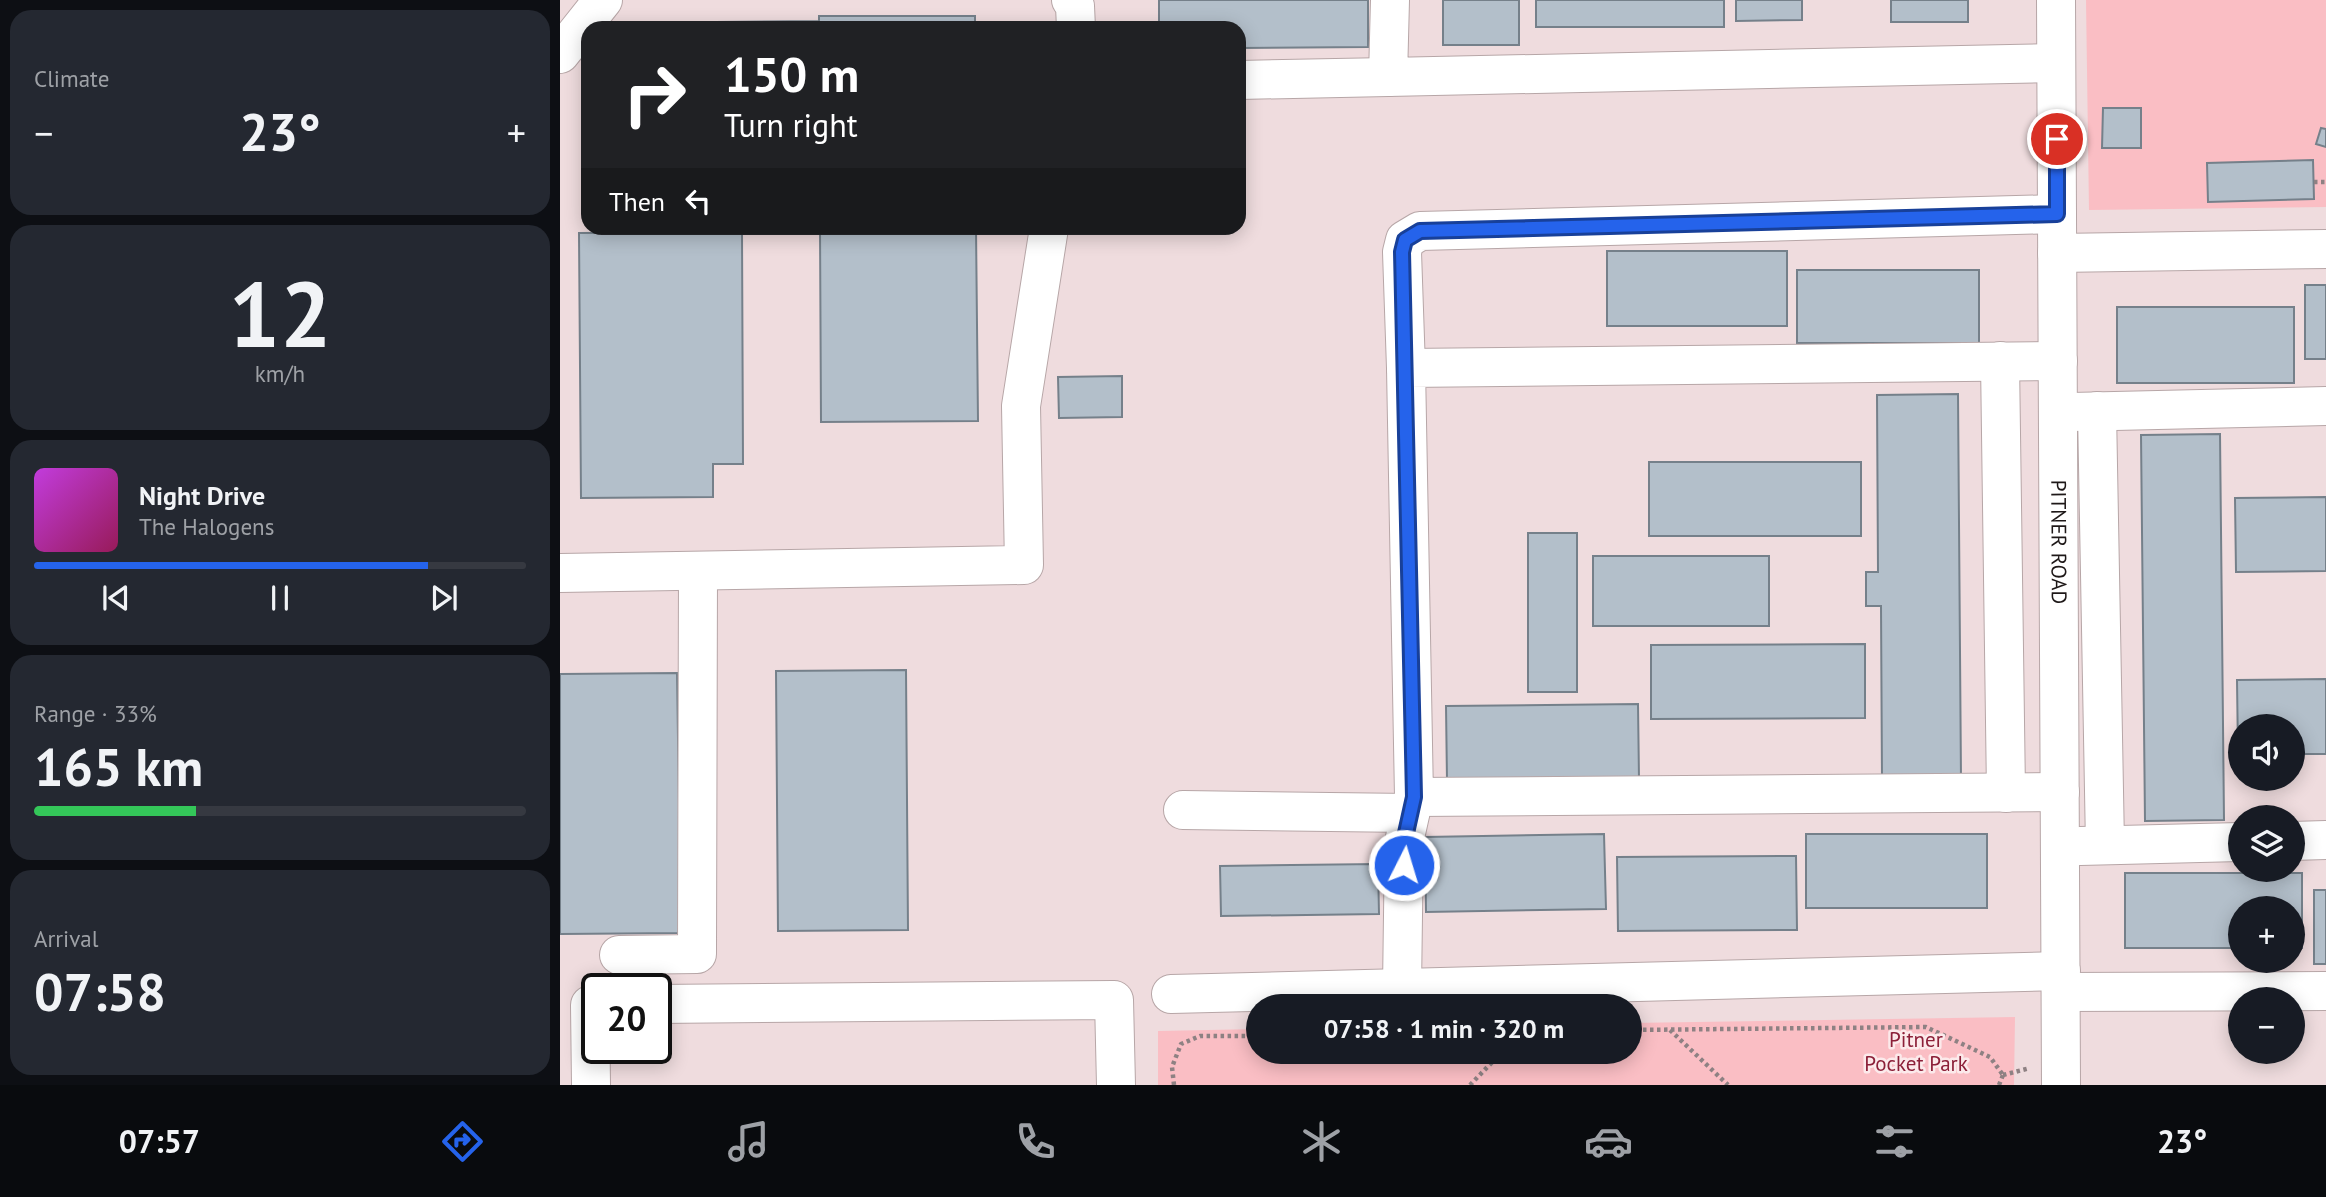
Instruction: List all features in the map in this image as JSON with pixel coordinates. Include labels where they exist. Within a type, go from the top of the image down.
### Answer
[{"type":"street","points":[[586,21],[603,0]]},
{"type":"street","points":[[1071,0],[1075,6],[1076,21]]},
{"type":"street","points":[[1388,76],[1390,0]]},
{"type":"street","name":"PITNER ROAD","points":[[2056,0],[2062,1085]]},
{"type":"street","points":[[560,54],[581,28]]},
{"type":"street","points":[[1246,80],[2056,63]]},
{"type":"street","points":[[1402,988],[1404,842],[1412,805],[1402,252],[1405,240],[1420,231],[2057,214]]},
{"type":"street","points":[[560,573],[1024,565],[1021,406],[1048,235]]},
{"type":"street","points":[[2057,253],[2326,248]]},
{"type":"street","points":[[1406,368],[2058,361]]},
{"type":"street","points":[[2000,362],[2006,793]]},
{"type":"street","points":[[2002,444],[2058,428],[2097,411],[2326,406]]},
{"type":"street","points":[[2097,411],[2105,845]]},
{"type":"street","points":[[2003,522],[2059,505],[2099,487]]},
{"type":"street","points":[[2059,566],[2100,566]]},
{"type":"street","points":[[619,956],[697,954],[698,571]]},
{"type":"street","points":[[2004,636],[2059,636]]},
{"type":"street","points":[[2060,719],[2102,682]]},
{"type":"street","points":[[2005,720],[2060,719],[2103,753]]},
{"type":"street","points":[[1183,810],[2060,792]]},
{"type":"street","points":[[2305,841],[2326,840]]},
{"type":"street","points":[[2061,846],[2228,842]]},
{"type":"street","points":[[1171,994],[1402,988],[2061,981],[2326,991]]},
{"type":"street","points":[[672,1004],[1114,1000],[1116,1085]]},
{"type":"street","points":[[591,1064],[591,1085]]},
{"type":"path","points":[[2314,182],[2326,182]]},
{"type":"path","points":[[1642,1030],[1926,1027],[1990,1057],[2003,1075],[1999,1085]]},
{"type":"path","points":[[1670,1030],[1728,1085]]},
{"type":"path","points":[[1174,1085],[1172,1067],[1181,1044],[1200,1036],[1246,1036]]},
{"type":"path","points":[[1470,1085],[1490,1064]]},
{"type":"green space","points":[[2086,0],[2326,0],[2326,207],[2089,210]]},
{"type":"green space","name":"Pitner Pocket Park","points":[[2015,1017],[2014,1085],[1158,1085],[1158,1031],[1246,1029],[1246,1064],[1642,1064],[1642,1023]]},
{"type":"building","points":[[1159,0],[1368,0],[1368,47],[1246,48],[1246,21],[1159,21]]},
{"type":"building","points":[[1443,0],[1519,0],[1519,45],[1443,45]]},
{"type":"building","points":[[1536,0],[1724,0],[1724,27],[1536,27]]},
{"type":"building","points":[[1736,0],[1802,0],[1802,20],[1736,21]]},
{"type":"building","points":[[1891,0],[1968,0],[1968,22],[1891,22]]},
{"type":"building","points":[[819,16],[975,16],[975,21],[819,21]]},
{"type":"building","points":[[2103,108],[2141,108],[2141,148],[2102,148]]},
{"type":"building","points":[[2321,128],[2326,129],[2326,147],[2316,144]]},
{"type":"building","points":[[2313,160],[2314,199],[2208,202],[2207,163]]},
{"type":"building","points":[[579,233],[742,235],[743,464],[713,464],[713,497],[581,498]]},
{"type":"building","points":[[820,235],[976,235],[978,421],[821,422]]},
{"type":"building","points":[[1607,251],[1787,251],[1787,326],[1607,326]]},
{"type":"building","points":[[1797,270],[1979,270],[1979,343],[1797,343]]},
{"type":"building","points":[[2305,285],[2326,285],[2326,359],[2305,359]]},
{"type":"building","points":[[2117,307],[2294,307],[2294,383],[2117,383]]},
{"type":"building","points":[[1122,376],[1122,417],[1059,418],[1058,377]]},
{"type":"building","points":[[1958,394],[1961,781],[1882,781],[1881,606],[1866,606],[1866,572],[1878,572],[1877,395]]},
{"type":"building","points":[[2220,434],[2224,820],[2145,821],[2141,435]]},
{"type":"building","points":[[1649,462],[1861,462],[1861,536],[1649,536]]},
{"type":"building","points":[[2326,497],[2326,571],[2236,572],[2235,498]]},
{"type":"building","points":[[1528,533],[1577,533],[1577,692],[1528,692]]},
{"type":"building","points":[[1593,556],[1769,556],[1769,626],[1593,626]]},
{"type":"building","points":[[1865,644],[1865,718],[1651,719],[1651,645]]},
{"type":"building","points":[[906,670],[908,930],[778,931],[776,671]]},
{"type":"building","points":[[677,673],[681,933],[560,934],[560,674]]},
{"type":"building","points":[[2326,679],[2326,754],[2305,754],[2305,714],[2237,714],[2237,680]]},
{"type":"building","points":[[1638,704],[1639,779],[1447,781],[1446,706]]},
{"type":"building","points":[[1604,834],[1606,909],[1426,912],[1425,837]]},
{"type":"building","points":[[1806,834],[1987,834],[1987,908],[1806,908]]},
{"type":"building","points":[[1796,856],[1797,930],[1618,931],[1617,857]]},
{"type":"building","points":[[1378,864],[1379,914],[1221,916],[1220,866]]},
{"type":"building","points":[[2125,873],[2228,873],[2228,882],[2302,882],[2302,896],[2228,896],[2228,948],[2125,948]]},
{"type":"building","points":[[2314,890],[2326,890],[2326,964],[2314,964]]},
{"type":"route","points":[[1404,865],[1404,842],[1414,797],[1402,252],[1405,240],[1420,231],[2057,214],[2057,139]]}]
